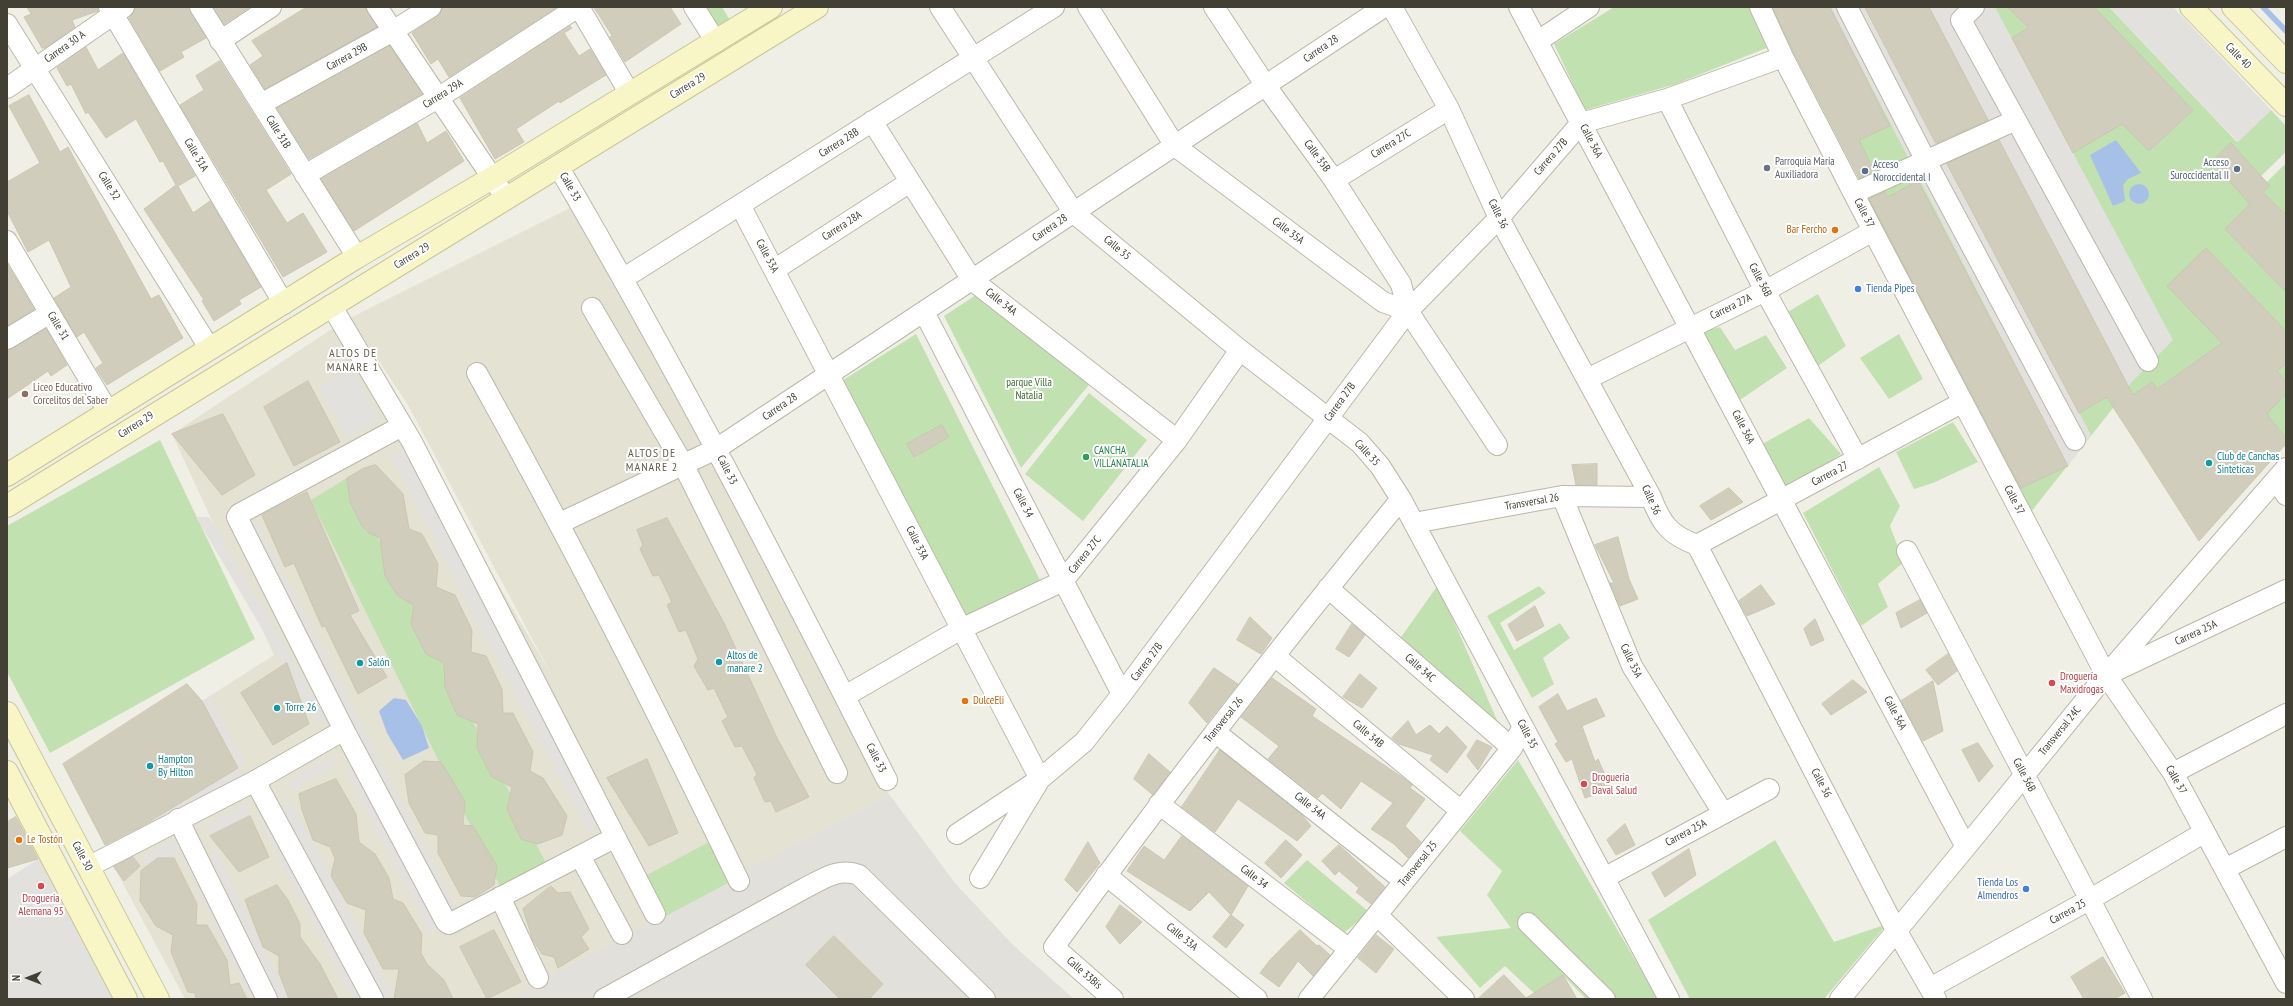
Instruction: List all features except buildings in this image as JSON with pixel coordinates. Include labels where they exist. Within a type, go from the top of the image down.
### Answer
[{"type":"main road","name":"Carrera 29","points":[[7,475],[284,304],[357,257],[492,178],[772,7]]},
{"type":"main road","name":"Carrera 29","points":[[7,506],[817,7]]},
{"type":"main road","name":"Calle 40","points":[[2190,7],[2286,105]]},
{"type":"main road","points":[[2233,7],[2286,62]]},
{"type":"main road","name":"Calle 30","points":[[7,713],[158,999]]},
{"type":"main road","points":[[7,772],[126,999]]},
{"type":"street","name":"Calle 31B","points":[[200,7],[220,42],[357,257]]},
{"type":"street","points":[[220,42],[271,7]]},
{"type":"street","points":[[377,7],[506,198]]},
{"type":"street","name":"Carrera 29B","points":[[260,104],[393,31],[431,7]]},
{"type":"street","points":[[578,7],[630,94]]},
{"type":"street","name":"Carrera 29A","points":[[305,175],[438,98],[578,7]]},
{"type":"street","points":[[694,7],[716,42]]},
{"type":"street","name":"Calle 35","points":[[940,7],[1074,213],[1240,350],[1360,442],[1380,466],[1414,523],[1668,999]]},
{"type":"street","name":"Carrera 28B","points":[[624,278],[1054,7]]},
{"type":"street","name":"Calle 35A","points":[[1088,7],[1175,146],[1383,302],[1408,310]]},
{"type":"street","name":"Calle 35B","points":[[1214,7],[1266,86],[1334,180],[1401,284],[1408,310]]},
{"type":"street","name":"Carrera 28","points":[[560,523],[716,449],[1384,7]]},
{"type":"street","name":"Calle 36","points":[[1392,7],[1448,109],[1499,218],[1651,497],[1660,519],[1669,529],[1686,541],[1697,545],[1896,930],[1933,994]]},
{"type":"street","name":"Calle 36A","points":[[1519,7],[1966,847]]},
{"type":"street","points":[[1538,41],[1590,7]]},
{"type":"street","name":"Calle 37","points":[[1760,7],[1783,57],[1873,231],[2106,675],[2174,773],[2225,869],[2281,963],[2286,983]]},
{"type":"street","points":[[1847,7],[1925,160],[2075,440]]},
{"type":"street","name":"Carrera 30 A","points":[[7,88],[115,9]]},
{"type":"street","name":"Calle 31A","points":[[115,9],[284,304]]},
{"type":"street","points":[[1963,11],[2016,120],[2148,361]]},
{"type":"street","name":"Calle 32","points":[[7,24],[36,68],[210,350]]},
{"type":"street","points":[[1581,123],[1666,99],[1783,57]]},
{"type":"street","name":"Calle 36B","points":[[1666,99],[1765,291],[1858,459]]},
{"type":"street","name":"Carrera 27C","points":[[1334,180],[1448,109]]},
{"type":"street","points":[[1854,193],[2016,120]]},
{"type":"street","name":"Calle 34A","points":[[872,121],[972,280],[1177,440]]},
{"type":"street","name":"Carrera 27B","points":[[957,834],[1040,779],[1084,742],[1122,694],[1408,310],[1499,218],[1581,123]]},
{"type":"street","name":"Calle 33","points":[[558,166],[624,278],[716,449],[845,696],[887,780]]},
{"type":"street","name":"Carrera 28A","points":[[774,270],[910,182]]},
{"type":"street","name":"Calle 33A","points":[[740,205],[1040,779]]},
{"type":"street","name":"Carrera 27A","points":[[1587,379],[1765,291],[1873,231]]},
{"type":"street","name":"Calle 31","points":[[7,241],[109,412]]},
{"type":"street","points":[[331,305],[402,426],[614,838],[655,914]]},
{"type":"street","points":[[592,308],[683,464],[837,774]]},
{"type":"street","points":[[1408,310],[1497,445]]},
{"type":"street","name":"Calle 34","points":[[924,312],[1122,694]]},
{"type":"street","points":[[7,339],[50,313]]},
{"type":"street","name":"Carrera 27C","points":[[845,696],[961,629],[1064,581],[1177,440],[1240,350]]},
{"type":"street","points":[[477,373],[560,523],[692,783],[739,881]]},
{"type":"street","name":"Carrera 27","points":[[1697,545],[1963,402]]},
{"type":"street","points":[[402,426],[239,514],[237,517],[344,730],[446,922],[452,923],[614,838]]},
{"type":"street","name":"Transversal 24C","points":[[1840,999],[2025,776],[2106,675],[2283,481]]},
{"type":"street","name":"Calle 35A","points":[[1562,496],[1632,666],[1724,813]]},
{"type":"street","name":"Transversal 26","points":[[1414,523],[1562,496],[1651,497]]},
{"type":"street","name":"Transversal 26","points":[[1054,947],[1159,804],[1276,657],[1328,588],[1401,499]]},
{"type":"street","name":"Calle 36B","points":[[1907,551],[2089,900],[2137,997]]},
{"type":"street","name":"Calle 34C","points":[[1328,588],[1512,748]]},
{"type":"street","name":"Carrera 25A","points":[[2106,675],[2286,590]]},
{"type":"street","name":"Calle 34B","points":[[1276,657],[1461,811]]},
{"type":"street","points":[[2174,773],[2286,714]]},
{"type":"street","name":"Transversal 25","points":[[1309,999],[1512,748],[1523,726]]},
{"type":"street","points":[[88,866],[255,781],[344,730]]},
{"type":"street","name":"Calle 34A","points":[[1215,732],[1404,881]]},
{"type":"street","points":[[980,878],[1040,779]]},
{"type":"street","points":[[255,781],[373,999]]},
{"type":"street","name":"Carrera 25A","points":[[1604,878],[1769,789]]},
{"type":"street","name":"Calle 34","points":[[1159,804],[1349,950]]},
{"type":"street","points":[[178,819],[268,999]]},
{"type":"street","name":"Carrera 25","points":[[1933,994],[2205,832]]},
{"type":"street","points":[[2225,869],[2286,837]]},
{"type":"street","points":[[580,856],[622,934]]},
{"type":"street","points":[[604,999],[805,888],[830,875],[848,872],[859,875],[985,999]]},
{"type":"street","name":"Calle 33A","points":[[1106,875],[1257,999]]},
{"type":"street","points":[[500,897],[538,978]]},
{"type":"street","points":[[1377,915],[1464,999]]},
{"type":"street","points":[[1528,923],[1605,999]]},
{"type":"street","name":"Calle 33Bis","points":[[1054,947],[1113,999]]},
{"type":"shaded area","points":[[1830,7],[1865,7],[2091,435],[2068,466]]},
{"type":"shaded area","points":[[1929,7],[1995,7],[2173,340],[2128,386]]},
{"type":"shaded area","points":[[2109,7],[2173,7],[2271,110],[2238,142]]},
{"type":"shaded area","points":[[578,204],[889,794],[739,876],[736,893],[524,999],[185,999],[107,854],[131,833],[237,768],[202,701],[274,655],[172,434],[344,321]],"holes":[[[345,322],[356,327],[408,405],[552,676]]]},
{"type":"shaded area","points":[[352,369],[380,421],[348,437],[319,387]]},
{"type":"shaded area","points":[[409,445],[597,825],[588,832],[391,456]]},
{"type":"shaded area","points":[[196,517],[209,517],[327,718],[317,722]]},
{"type":"shaded area","points":[[257,521],[460,915],[450,921],[245,527]]},
{"type":"shaded area","points":[[210,696],[244,761],[238,768],[202,701]]},
{"type":"shaded area","points":[[331,757],[336,765],[293,790],[288,781]]},
{"type":"shaded area","points":[[357,766],[443,928],[430,934],[346,771]]},
{"type":"shaded area","points":[[238,768],[247,781],[138,836],[131,833]]},
{"type":"shaded area","points":[[889,794],[955,883],[1013,945],[1074,999],[508,999]]},
{"type":"shaded area","points":[[292,803],[395,999],[382,999],[282,807]]},
{"type":"shaded area","points":[[244,804],[250,816],[210,836],[207,825]]},
{"type":"shaded area","points":[[266,817],[365,999],[353,999],[259,820]]},
{"type":"shaded area","points":[[175,840],[181,851],[147,867],[141,858]]},
{"type":"shaded area","points":[[216,851],[288,999],[278,999],[209,854]]},
{"type":"shaded area","points":[[189,855],[259,999],[250,999],[183,858]]},
{"type":"shaded area","points":[[40,858],[116,999],[7,999],[7,879]]},
{"type":"green space","points":[[699,7],[722,7],[731,22],[716,36]]},
{"type":"green space","points":[[1614,7],[1752,7],[1774,45],[1676,84],[1585,110],[1554,44]]},
{"type":"green space","points":[[1770,7],[2109,7],[2237,142],[2271,110],[2286,126],[2286,152],[2261,176],[2267,182],[2286,163],[2286,438],[2277,427],[2221,468],[2162,385],[2157,389],[2162,481],[2113,408],[2031,512],[1870,206],[1872,204]]},
{"type":"green space","points":[[1818,294],[1846,346],[1815,368],[1781,316]]},
{"type":"green space","name":"parque Villa Natalia","points":[[976,295],[1092,381],[1021,468],[944,316]]},
{"type":"green space","points":[[1720,327],[1735,350],[1766,335],[1787,368],[1731,406],[1692,334]]},
{"type":"green space","points":[[916,334],[1043,586],[964,629],[829,389]]},
{"type":"green space","points":[[1899,334],[1923,379],[1889,399],[1860,358]]},
{"type":"green space","name":"CANCHA VILLANATALIA","points":[[1089,393],[1147,440],[1083,521],[1025,474]]},
{"type":"green space","points":[[1809,418],[1841,454],[1785,493],[1757,447]]},
{"type":"green space","points":[[1953,422],[1978,462],[1933,483],[1914,489],[1896,452]]},
{"type":"green space","points":[[160,440],[255,639],[50,753],[7,672],[7,526]]},
{"type":"green space","points":[[1879,467],[1900,506],[1890,526],[1904,562],[1878,584],[1888,607],[1861,626],[1803,513]]},
{"type":"green space","points":[[347,478],[546,863],[501,888],[311,500]]},
{"type":"green space","points":[[1438,585],[1504,736],[1399,640]]},
{"type":"green space","points":[[1539,586],[1546,593],[1500,623],[1514,650],[1560,623],[1570,638],[1543,658],[1554,684],[1532,698],[1487,616]]},
{"type":"green space","points":[[1518,760],[1658,999],[1586,999],[1563,975],[1536,995],[1505,966],[1480,988],[1436,937],[1511,928],[1487,895],[1502,871],[1460,831]]},
{"type":"green space","points":[[1775,840],[1834,942],[1887,924],[1824,999],[1690,999],[1648,920]]},
{"type":"green space","points":[[709,842],[730,882],[664,917],[647,875]]},
{"type":"green space","points":[[1307,860],[1369,912],[1344,933],[1284,883]]},
{"type":"water","points":[[2116,140],[2141,173],[2128,179],[2123,185],[2125,201],[2113,206],[2090,155]]},
{"type":"water","points":[[2135,184],[2143,184],[2149,190],[2149,198],[2143,204],[2135,204],[2129,198],[2129,190]]},
{"type":"water","points":[[394,698],[406,700],[422,726],[429,748],[403,760],[387,733],[379,711]]},
{"type":"waterway","points":[[2263,7],[2286,31]]},
{"type":"place","name":"Parroquia Maria Auxiliadora","points":[[1767,168]]},
{"type":"place","name":"Acceso Suroccidental II","points":[[2237,169]]},
{"type":"place","name":"Acceso Noroccidental I","points":[[1865,171]]},
{"type":"place","name":"Bar Fercho","points":[[1835,230]]},
{"type":"place","name":"Tienda Pipes","points":[[1858,289]]},
{"type":"place","name":"Liceo Educativo Corcelitos del Saber","points":[[25,394]]},
{"type":"place","name":"CANCHA VILLANATALIA","points":[[1086,457]]},
{"type":"place","name":"Club de Canchas Sinteticas","points":[[2209,463]]},
{"type":"place","name":"Altos de manare 2","points":[[719,662]]},
{"type":"place","name":"Salón","points":[[360,663]]},
{"type":"place","name":"Droguería Maxidrogas","points":[[2052,683]]},
{"type":"place","name":"DulceEli","points":[[965,701]]},
{"type":"place","name":"Torre 26","points":[[277,708]]},
{"type":"place","name":"Hampton By Hilton","points":[[150,766]]},
{"type":"place","name":"Drogueria Daval Salud","points":[[1584,784]]},
{"type":"place","name":"Le Tostón","points":[[19,840]]},
{"type":"place","name":"Drogueria Alemana 95","points":[[41,886]]},
{"type":"place","name":"Tienda Los Almendros","points":[[2026,889]]},
{"type":"district","name":"ALTOS DE MANARE 1","points":[[353,361]]},
{"type":"district","name":"ALTOS DE MANARE 2","points":[[652,461]]}]
